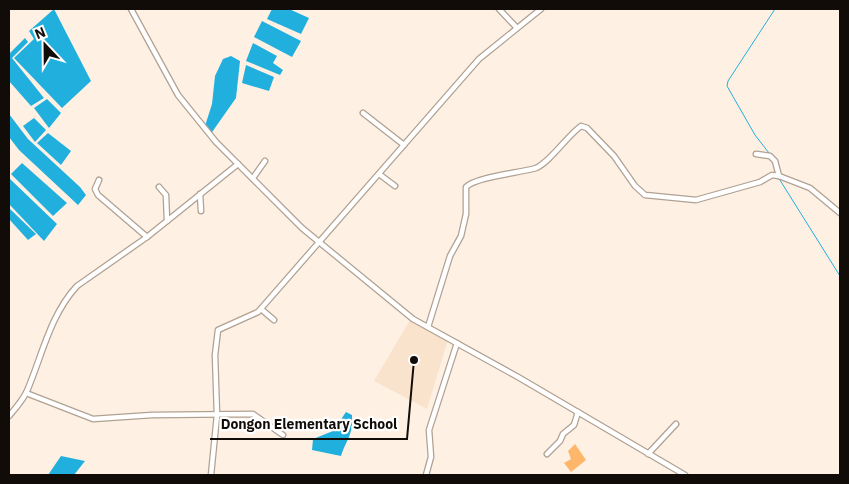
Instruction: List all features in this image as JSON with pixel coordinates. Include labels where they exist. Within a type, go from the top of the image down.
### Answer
[{"type":"street","points":[[131,9],[178,95],[207,132],[302,228],[413,319],[685,475]]},
{"type":"street","points":[[499,9],[517,28]]},
{"type":"street","points":[[211,475],[217,415],[215,355],[218,330],[255,314],[479,59],[540,9]]},
{"type":"street","points":[[364,113],[404,145]]},
{"type":"street","points":[[428,328],[450,256],[461,236],[466,214],[466,187],[480,181],[538,167],[581,126],[587,128],[614,156],[635,186],[645,195],[696,200],[760,182],[772,175],[810,188],[840,213]]},
{"type":"street","points":[[756,154],[770,156],[776,162],[779,176]]},
{"type":"street","points":[[253,178],[265,161]]},
{"type":"street","points":[[9,416],[26,393],[49,333],[68,296],[107,264],[147,237],[238,164]]},
{"type":"street","points":[[379,174],[395,186]]},
{"type":"street","points":[[99,180],[95,189],[98,195],[147,237]]},
{"type":"street","points":[[159,187],[166,195],[167,221]]},
{"type":"street","points":[[200,194],[201,211]]},
{"type":"street","points":[[260,309],[274,320]]},
{"type":"street","points":[[426,475],[431,457],[430,430],[457,343]]},
{"type":"street","points":[[26,393],[93,419],[152,415],[254,414],[283,435]]},
{"type":"street","points":[[547,454],[560,441],[563,434],[574,425],[578,412]]},
{"type":"street","points":[[648,454],[676,424]]},
{"type":"shaded area","points":[[410,320],[448,340],[427,409],[374,381]]},
{"type":"shaded area","points":[[575,444],[586,460],[571,472],[564,463],[571,459],[568,451]]},
{"type":"water","points":[[54,9],[91,81],[62,108],[14,58],[34,39],[29,31]]},
{"type":"water","points":[[272,9],[289,9],[309,18],[301,34],[267,19]]},
{"type":"water","points":[[262,21],[301,41],[292,57],[254,37]]},
{"type":"water","points":[[25,38],[28,42],[12,58],[44,98],[31,106],[9,81],[9,54]]},
{"type":"water","points":[[253,43],[277,56],[273,63],[283,70],[280,75],[246,61]]},
{"type":"water","points":[[231,56],[240,61],[236,98],[210,135],[205,126],[212,104],[215,76],[223,59]]},
{"type":"water","points":[[246,65],[274,77],[269,91],[242,83]]},
{"type":"water","points":[[47,99],[61,113],[49,128],[34,108]]},
{"type":"water","points":[[9,114],[28,139],[80,187],[86,195],[78,205],[19,150],[9,137]]},
{"type":"water","points":[[34,118],[46,130],[35,142],[23,126]]},
{"type":"water","points":[[48,133],[71,151],[61,165],[37,143]]},
{"type":"water","points":[[22,163],[67,203],[53,216],[11,174]]},
{"type":"water","points":[[9,178],[57,224],[44,241],[9,204]]},
{"type":"water","points":[[9,208],[36,234],[28,240],[9,219]]},
{"type":"water","points":[[346,412],[352,415],[352,428],[341,456],[312,450],[313,439],[333,431]]},
{"type":"water","points":[[61,456],[85,461],[74,475],[48,475]]},
{"type":"waterway","points":[[769,153],[755,135],[727,86],[728,81],[775,9]]},
{"type":"waterway","points":[[778,177],[840,276]]},
{"type":"place","name":"Dongon Elementary School","points":[[414,360]]}]
